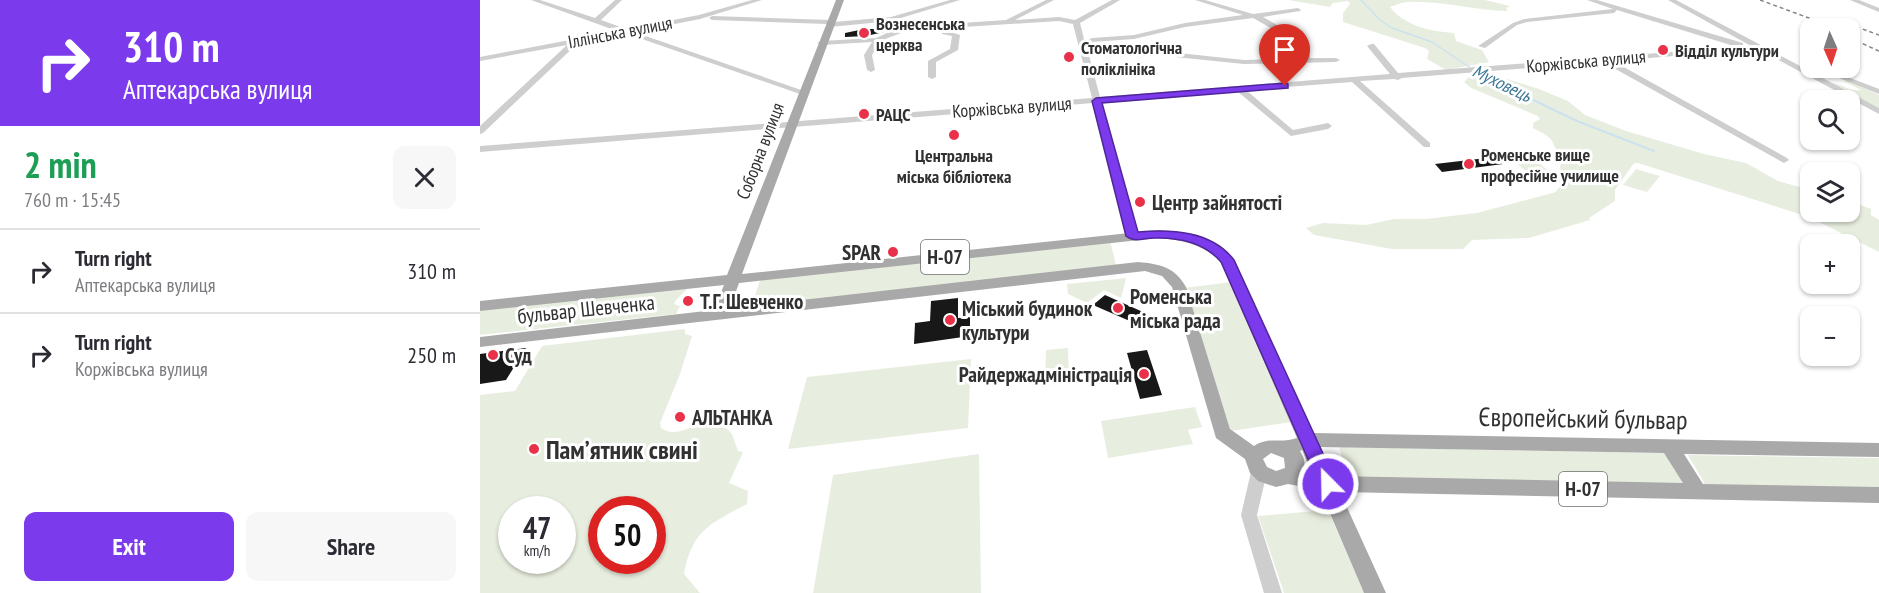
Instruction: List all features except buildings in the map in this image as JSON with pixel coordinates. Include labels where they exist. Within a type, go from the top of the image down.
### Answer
[{"type":"main road","name":"Соборна вулиця","points":[[718,316],[821,43],[840,0]]},
{"type":"main road","name":"бульвар Шевченка","points":[[480,306],[1133,236],[1158,234],[1202,240],[1217,249],[1227,260],[1310,440]]},
{"type":"main road","name":"бульвар Шевченка","points":[[480,342],[1138,266],[1162,268],[1174,276],[1179,287],[1222,434],[1256,464]]},
{"type":"main road","name":"Європейський бульвар","points":[[1256,464],[1259,450],[1268,446],[1287,449],[1310,440],[1879,450]]},
{"type":"main road","points":[[1310,440],[1376,593]]},
{"type":"main road","points":[[1670,447],[1698,492]]},
{"type":"main road","points":[[1287,449],[1297,463],[1295,471],[1288,477]]},
{"type":"main road","name":"Н-07","points":[[1256,464],[1278,479],[1288,477],[1328,484],[1879,495]]},
{"type":"street","points":[[534,0],[630,30],[803,92]]},
{"type":"street","points":[[597,20],[620,0]]},
{"type":"street","name":"Іллінська вулиця","points":[[480,59],[700,17],[759,0]]},
{"type":"street","points":[[700,17],[830,24],[891,19],[957,0]]},
{"type":"street","points":[[1008,22],[1013,17],[1051,0]]},
{"type":"street","points":[[821,43],[877,40],[899,31],[943,26],[1073,21],[1116,0]]},
{"type":"street","points":[[1198,0],[1253,15],[1306,45],[1306,61]]},
{"type":"street","points":[[1590,0],[1732,44],[1760,47],[1800,61]]},
{"type":"street","points":[[1671,0],[1879,111]]},
{"type":"street","points":[[1853,0],[1879,10]]},
{"type":"street","points":[[1082,43],[1134,37],[1185,25],[1298,10]]},
{"type":"street","points":[[1482,46],[1515,24],[1526,20],[1622,10]]},
{"type":"street","points":[[891,19],[899,31]]},
{"type":"street","points":[[1073,21],[1082,43],[1133,236]]},
{"type":"street","points":[[932,76],[932,61],[954,50],[956,35],[945,32],[943,26]]},
{"type":"street","points":[[871,70],[868,55],[877,40]]},
{"type":"street","points":[[480,131],[575,41]]},
{"type":"street","points":[[1082,43],[1214,60],[1336,60]]},
{"type":"street","points":[[1371,46],[1398,78]]},
{"type":"street","name":"Коржівська вулиця","points":[[480,149],[1398,78],[1760,47]]},
{"type":"street","points":[[1604,59],[1784,160]]},
{"type":"street","points":[[1843,78],[1879,92]]},
{"type":"street","points":[[1354,81],[1427,145]]},
{"type":"street","points":[[1239,89],[1291,133],[1328,126]]},
{"type":"street","points":[[1256,464],[1249,515],[1273,593]]},
{"type":"green space","points":[[1288,0],[1485,0],[1510,6],[1506,8],[1508,11],[1421,2],[1404,2],[1390,7],[1402,18],[1417,26],[1454,33],[1456,41],[1482,50],[1489,62],[1446,70],[1427,59],[1429,51],[1425,48],[1343,22],[1343,13],[1350,4],[1348,1],[1333,3],[1330,7]]},
{"type":"green space","points":[[1469,77],[1504,78],[1568,101],[1585,115],[1626,131],[1704,154],[1746,163],[1778,181],[1800,187],[1800,214],[1634,163],[1615,190],[1615,201],[1589,218],[1590,220],[1529,238],[1472,240],[1463,249],[1392,249],[1314,235],[1306,228],[1323,223],[1366,225],[1394,219],[1426,219],[1477,213],[1556,192],[1560,185],[1557,182],[1562,176],[1560,167],[1562,159],[1550,138],[1533,128],[1533,123],[1540,119],[1538,116],[1471,88],[1464,82]]},
{"type":"green space","points":[[1843,81],[1849,81],[1879,95],[1879,108],[1860,98],[1861,90]]},
{"type":"green space","points":[[1829,83],[1852,90],[1843,90]]},
{"type":"green space","points":[[1530,155],[1554,176],[1534,179],[1510,157]]},
{"type":"green space","points":[[1636,169],[1660,176],[1647,192],[1623,185]]},
{"type":"green space","points":[[1860,205],[1871,209],[1871,215],[1879,220],[1879,252],[1860,242],[1860,234],[1843,234],[1819,222],[1860,222]]},
{"type":"green space","points":[[1110,240],[1116,265],[751,308],[760,280]]},
{"type":"green space","points":[[1126,278],[1121,298],[1104,290],[1087,303],[1068,294],[1067,284]]},
{"type":"green space","points":[[1232,282],[1291,422],[1231,431],[1184,288]]},
{"type":"green space","points":[[688,287],[674,304],[680,306],[676,314],[480,335],[480,309]]},
{"type":"green space","points":[[685,329],[685,334],[692,336],[680,374],[660,423],[661,428],[675,432],[712,421],[720,422],[732,434],[738,451],[743,452],[729,483],[748,491],[747,504],[713,523],[692,547],[684,574],[700,593],[480,593],[480,395],[515,391],[542,346]]},
{"type":"green space","points":[[1068,348],[1069,383],[1045,385],[1046,350]]},
{"type":"green space","points":[[971,359],[968,428],[788,449],[807,377]]},
{"type":"green space","points":[[1195,407],[1202,427],[1188,430],[1193,444],[1108,458],[1101,421]]},
{"type":"green space","points":[[1339,447],[1667,453],[1686,485],[1349,480]]},
{"type":"green space","points":[[979,454],[981,593],[813,593],[833,475]]},
{"type":"green space","points":[[1688,455],[1879,458],[1879,489],[1706,486]]},
{"type":"green space","points":[[1328,510],[1364,593],[1284,593],[1258,516]]},
{"type":"waterway","name":"Муховець","points":[[1361,0],[1380,20],[1392,28],[1432,42],[1484,77],[1532,100]]},
{"type":"waterway","name":"Муховець","points":[[1529,98],[1577,121],[1654,151]]},
{"type":"railway","points":[[1760,0],[1809,18]]},
{"type":"railway","points":[[1860,28],[1879,35]]},
{"type":"railway","points":[[1860,42],[1879,51]]},
{"type":"place","name":"Вознесенська церква","points":[[864,33]]},
{"type":"place","name":"Відділ культури","points":[[1663,50]]},
{"type":"place","name":"Стоматологічна поліклініка","points":[[1069,57]]},
{"type":"place","name":"РАЦС","points":[[864,114]]},
{"type":"place","name":"Центральна міська бібліотека","points":[[954,135]]},
{"type":"place","name":"Роменське вище професійне училище","points":[[1469,164]]},
{"type":"place","name":"Центр зайнятості","points":[[1140,202]]},
{"type":"place","name":"SPAR","points":[[893,252]]},
{"type":"place","name":"Т.Г. Шевченко","points":[[688,301]]},
{"type":"place","name":"Роменська міська рада","points":[[1118,308]]},
{"type":"place","name":"Міський будинок культури","points":[[950,320]]},
{"type":"place","name":"Суд","points":[[493,355]]},
{"type":"place","name":"Райдержадміністрація","points":[[1144,374]]},
{"type":"place","name":"АЛЬТАНКА","points":[[680,417]]},
{"type":"place","name":"Памʼятник свині","points":[[534,449]]},
{"type":"route","points":[[1285,86],[1096,101],[1108,137],[1133,236],[1158,234],[1202,240],[1217,249],[1227,260],[1328,484]]}]
